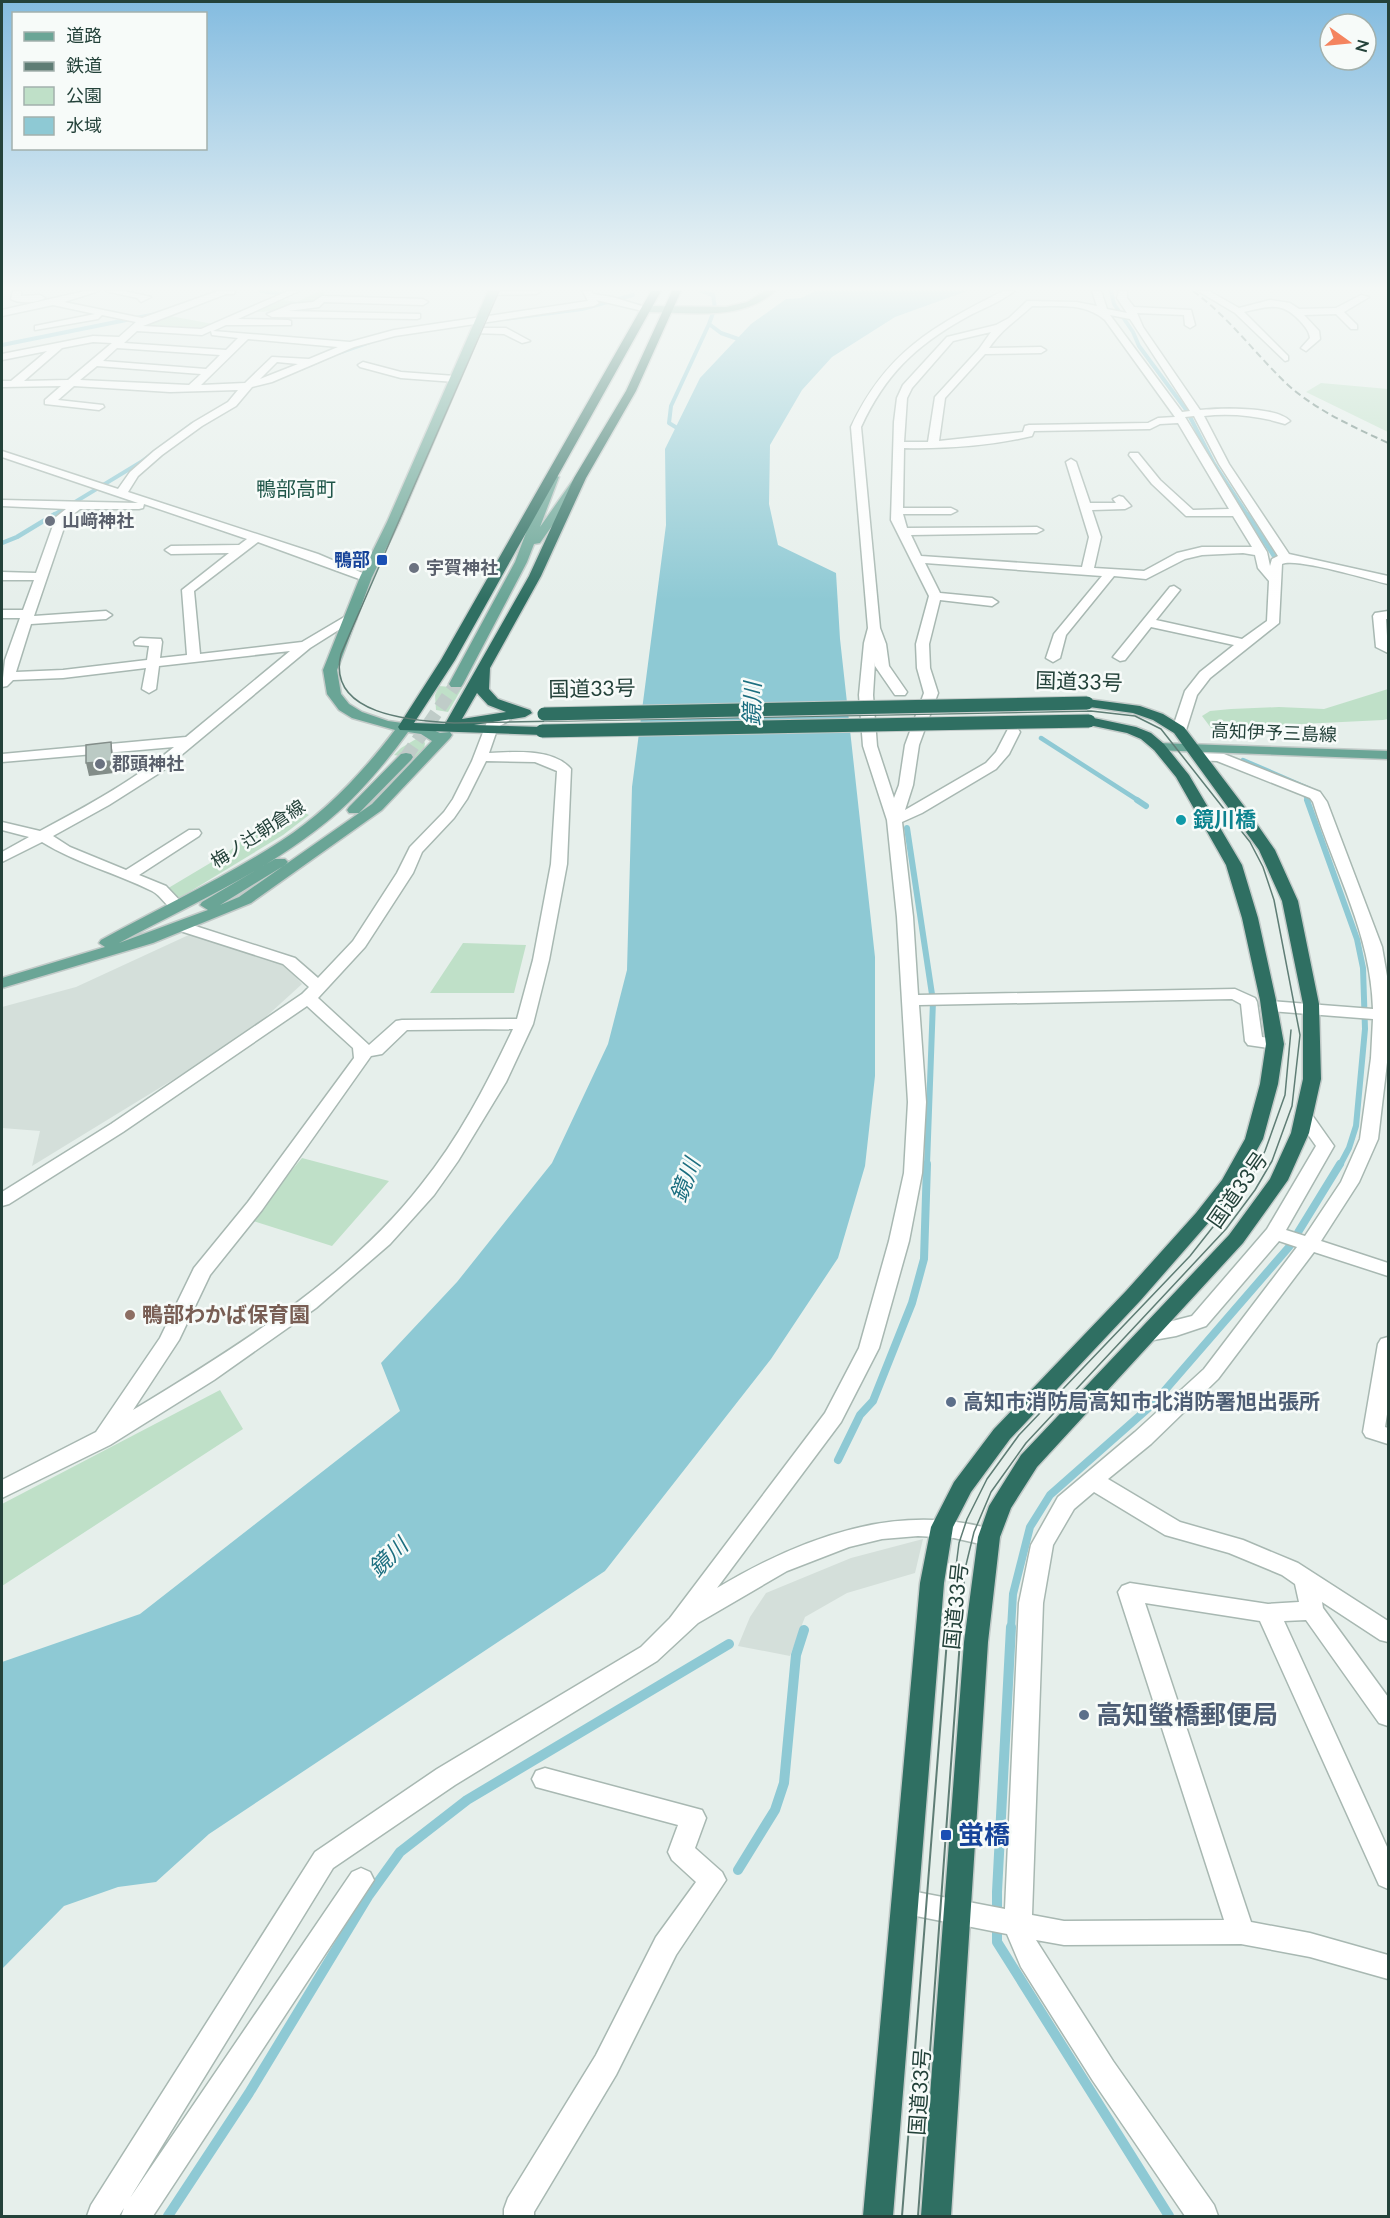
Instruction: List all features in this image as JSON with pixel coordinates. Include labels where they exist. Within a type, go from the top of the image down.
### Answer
[{"type":"highway","points":[[405,727],[448,660],[499,566],[599,395]]},
{"type":"highway","points":[[452,726],[535,576],[580,478],[629,395]]},
{"type":"highway","name":"国道33号","points":[[484,666],[482,690],[493,702],[519,714],[1088,712],[1146,736],[1159,747],[1182,775],[1234,865],[1250,918],[1275,1044],[1265,1105],[1254,1140],[1230,1182],[1203,1217],[1133,1296],[1002,1434],[962,1488],[942,1527],[932,1583],[878,2217]]},
{"type":"highway","name":"国道33号","points":[[405,727],[452,726],[489,731],[542,731],[1088,712],[1129,707],[1168,721],[1179,730],[1268,850],[1290,901],[1311,1010],[1312,1079],[1300,1133],[1279,1180],[1236,1239],[1029,1461],[1000,1506],[989,1537],[976,1642],[936,2217]]},
{"type":"highway","points":[[452,726],[519,714]]},
{"type":"main road","points":[[439,743],[439,738],[432,732],[386,725],[357,715],[344,707],[334,694],[330,670],[366,576],[393,522],[448,395]]},
{"type":"main road","points":[[521,562],[553,477]]},
{"type":"main road","points":[[456,684],[521,562],[580,478]]},
{"type":"main road","name":"梅ノ辻朝倉線","points":[[2,983],[147,940],[245,900],[377,807],[439,743],[452,726]]},
{"type":"main road","name":"梅ノ辻朝倉線","points":[[62,966],[177,906],[288,843],[342,800],[379,761],[405,727]]},
{"type":"main road","name":"高知伊予三島線","points":[[1159,747],[1196,752],[1389,755]]},
{"type":"main road","points":[[147,940],[235,889],[338,824],[363,802],[406,757]]},
{"type":"main road","points":[[132,930],[235,889]]},
{"type":"street","points":[[59,395],[50,402],[99,407]]},
{"type":"street","points":[[119,493],[124,490],[134,474],[151,459],[198,424],[232,404],[240,395]]},
{"type":"street","points":[[872,395],[856,427],[874,628],[880,644],[882,666],[900,692]]},
{"type":"street","points":[[894,820],[906,785],[912,745],[931,693],[923,674],[922,637],[935,596],[897,520],[900,410],[905,395]]},
{"type":"street","points":[[933,446],[940,398],[943,395]]},
{"type":"street","points":[[1169,395],[1224,464],[1285,557]]},
{"type":"street","points":[[1176,395],[1237,512],[1261,552],[1260,561],[1275,580]]},
{"type":"street","points":[[899,445],[933,446],[1008,437],[1028,434],[1029,428],[1150,426],[1156,422],[1221,411],[1278,416],[1285,421]]},
{"type":"street","points":[[2,454],[366,576]]},
{"type":"street","points":[[1134,455],[1156,482],[1190,514],[1237,512]]},
{"type":"street","points":[[1071,462],[1095,537],[1087,570]]},
{"type":"street","points":[[1084,507],[1125,506],[1119,499]]},
{"type":"street","points":[[2,503],[165,507]]},
{"type":"street","points":[[71,506],[62,517],[53,539],[43,577],[5,679],[154,664],[305,645]]},
{"type":"street","points":[[897,511],[951,511]]},
{"type":"street","points":[[904,532],[1037,530]]},
{"type":"street","points":[[194,659],[188,590],[256,538]]},
{"type":"street","points":[[171,550],[242,549]]},
{"type":"street","points":[[917,559],[1146,575],[1181,556],[1202,551],[1244,549],[1261,552]]},
{"type":"street","points":[[1179,730],[1190,694],[1205,675],[1244,643],[1269,627],[1275,618],[1273,602],[1276,562],[1285,557],[1389,580]]},
{"type":"street","points":[[1053,658],[1060,634],[1111,572]]},
{"type":"street","points":[[2,576],[43,577]]},
{"type":"street","points":[[1120,657],[1174,590]]},
{"type":"street","points":[[935,596],[992,602]]},
{"type":"street","points":[[2,614],[28,617],[106,615]]},
{"type":"street","points":[[1389,615],[1379,616],[1382,647],[1389,649]]},
{"type":"street","points":[[2,858],[104,802],[156,769],[305,645],[350,619]]},
{"type":"street","points":[[1148,622],[1244,643]]},
{"type":"street","points":[[102,2217],[324,1860],[446,1777],[649,1654],[676,1626],[833,1417],[869,1348],[899,1241],[913,1173],[917,1102],[905,917],[894,820],[870,746],[866,695],[870,643],[874,628]]},
{"type":"street","points":[[140,642],[156,642],[149,689]]},
{"type":"street","points":[[2,1200],[117,1128],[313,993],[359,944],[405,873],[415,850],[449,815],[460,799],[481,757],[489,731],[500,719],[519,714]]},
{"type":"street","points":[[894,820],[917,810],[991,766],[1002,754],[1012,732]]},
{"type":"street","points":[[2,758],[190,741]]},
{"type":"street","points":[[1196,752],[1219,757],[1315,795],[1320,802],[1374,947],[1382,991],[1370,1014],[1384,1056],[1369,1139],[1350,1182],[1211,1374],[1143,1438],[1066,1503],[1042,1545],[1034,1583],[1006,1921],[1022,1939],[1031,1958],[1103,2071],[1203,2217]]},
{"type":"street","points":[[2,1490],[102,1439],[207,1375],[309,1303],[383,1240],[427,1191],[449,1161],[497,1082],[524,1024],[541,960],[560,864],[564,769],[553,762],[539,758],[481,757]]},
{"type":"street","points":[[2,826],[42,836],[65,850],[160,889],[177,906]]},
{"type":"street","points":[[128,875],[194,833]]},
{"type":"street","points":[[102,1439],[169,1340],[201,1273],[255,1206],[363,1058],[362,1047],[313,993],[289,961],[180,926]]},
{"type":"street","points":[[910,1000],[1235,994],[1250,1002],[1254,1041],[1275,1044]]},
{"type":"street","points":[[1269,1006],[1370,1014]]},
{"type":"street","points":[[362,1051],[376,1050],[402,1024],[524,1024]]},
{"type":"street","points":[[1148,1334],[1199,1322],[1278,1234],[1325,1146],[1304,1116]]},
{"type":"street","points":[[1278,1234],[1389,1270]]},
{"type":"street","points":[[1389,1344],[1374,1432],[1389,1436]]},
{"type":"street","points":[[1092,1480],[1173,1529],[1236,1546],[1290,1569],[1389,1633]]},
{"type":"street","points":[[676,1626],[746,1581],[799,1555],[853,1537],[898,1528],[942,1527],[989,1537]]},
{"type":"street","points":[[1306,1580],[1312,1610],[1389,1716]]},
{"type":"street","points":[[1241,1932],[1130,1592],[1268,1613],[1312,1610]]},
{"type":"street","points":[[1268,1613],[1389,1877]]},
{"type":"street","points":[[519,2217],[519,2209],[606,2066],[666,1946],[713,1880],[681,1852],[693,1818],[545,1779]]},
{"type":"street","points":[[136,2217],[361,1880]]},
{"type":"street","points":[[906,1902],[1064,1933],[1241,1932],[1310,1945],[1389,1967]]},
{"type":"shaded area","points":[[193,933],[285,965],[302,984],[246,1035],[32,1166],[40,1131],[2,1128],[2,1007],[76,987]]},
{"type":"shaded area","points":[[923,1539],[915,1573],[847,1593],[805,1617],[790,1656],[738,1646],[750,1617],[766,1593],[851,1558]]},
{"type":"green space","points":[[1311,395],[1388,395],[1388,432]]},
{"type":"green space","points":[[439,686],[462,688],[448,712],[436,710],[435,695]]},
{"type":"green space","points":[[1388,689],[1388,719],[1383,720],[1281,725],[1246,737],[1217,736],[1202,716],[1210,711],[1231,709],[1279,707],[1324,709]]},
{"type":"green space","points":[[416,739],[422,739],[425,743],[424,750],[418,759],[394,755],[401,748]]},
{"type":"green space","points":[[291,806],[309,815],[283,835],[176,900],[165,890],[227,853],[272,816]]},
{"type":"green space","points":[[463,943],[526,945],[514,993],[430,993]]},
{"type":"green space","points":[[302,1158],[389,1181],[332,1246],[250,1220]]},
{"type":"green space","points":[[220,1390],[243,1429],[2,1586],[2,1504]]},
{"type":"water","name":"鏡川","points":[[692,395],[799,395],[770,445],[769,504],[778,545],[836,573],[840,639],[875,957],[875,1076],[865,1166],[838,1258],[771,1359],[605,1571],[209,1834],[156,1882],[118,1887],[64,1906],[2,1969],[2,1662],[140,1614],[400,1411],[381,1363],[457,1282],[552,1163],[608,1044],[627,970],[632,787],[666,525],[665,449]]},
{"type":"building","points":[[111,742],[112,761],[86,763],[86,745]]},
{"type":"waterway","points":[[676,395],[671,406],[669,423],[682,431]]},
{"type":"waterway","points":[[1175,395],[1187,411],[1213,462],[1248,516]]},
{"type":"waterway","points":[[52,516],[141,462],[192,424]]},
{"type":"waterway","points":[[2,543],[17,537],[55,514]]},
{"type":"waterway","points":[[1247,514],[1274,556]]},
{"type":"waterway","points":[[1041,738],[1139,801]]},
{"type":"waterway","points":[[1243,760],[1310,789]]},
{"type":"waterway","points":[[1306,797],[1308,801]]},
{"type":"waterway","points":[[1137,800],[1146,806]]},
{"type":"waterway","points":[[1307,800],[1357,939],[1363,968],[1365,1029],[1356,1126],[1349,1148],[1340,1165]]},
{"type":"waterway","points":[[907,828],[933,1001],[927,1165]]},
{"type":"waterway","points":[[838,1460],[860,1415],[873,1401],[912,1303],[924,1259],[927,1164]]},
{"type":"waterway","points":[[1011,1629],[1013,1594],[1030,1527],[1050,1495],[1153,1404],[1289,1247],[1340,1164]]},
{"type":"waterway","points":[[1011,1627],[997,1892],[997,1942],[1169,2216]]},
{"type":"waterway","points":[[738,1870],[775,1810],[784,1783],[796,1655],[804,1630]]},
{"type":"waterway","points":[[168,2216],[249,2093],[369,1895],[400,1852],[467,1800],[729,1644]]},
{"type":"tunnel","points":[[406,757],[456,684]]},
{"type":"tram line","points":[[454,395],[341,654],[340,674],[347,690],[359,702],[377,711],[396,716],[454,723],[1091,711],[1135,716],[1161,729],[1250,842],[1263,867],[1274,900],[1300,1035],[1292,1106],[1272,1161],[1255,1190],[1226,1229],[1026,1443],[991,1492],[974,1532],[965,1569],[961,1629]]},
{"type":"tram line","points":[[948,1629],[959,1543],[967,1519],[987,1479],[1019,1435],[1190,1256],[1250,1180],[1265,1151],[1285,1095],[1291,1030]]},
{"type":"tram line","points":[[902,2216],[948,1627]]},
{"type":"tram line","points":[[918,2216],[961,1627]]},
{"type":"railway","points":[[1300,395],[1336,418],[1388,443]]},
{"type":"place","name":"山﨑神社","points":[[50,521]]},
{"type":"place","name":"鴨部","points":[[382,560]]},
{"type":"place","name":"宇賀神社","points":[[414,568]]},
{"type":"place","name":"郡頭神社","points":[[100,764]]},
{"type":"place","name":"鏡川橋","points":[[1181,820]]},
{"type":"place","name":"鴨部わかば保育園","points":[[130,1315]]},
{"type":"place","name":"高知市消防局高知市北消防署旭出張所","points":[[951,1402]]},
{"type":"place","name":"高知螢橋郵便局","points":[[1084,1715]]},
{"type":"place","name":"蛍橋","points":[[946,1835]]},
{"type":"district","name":"鴨部高町","points":[[296,489]]}]
